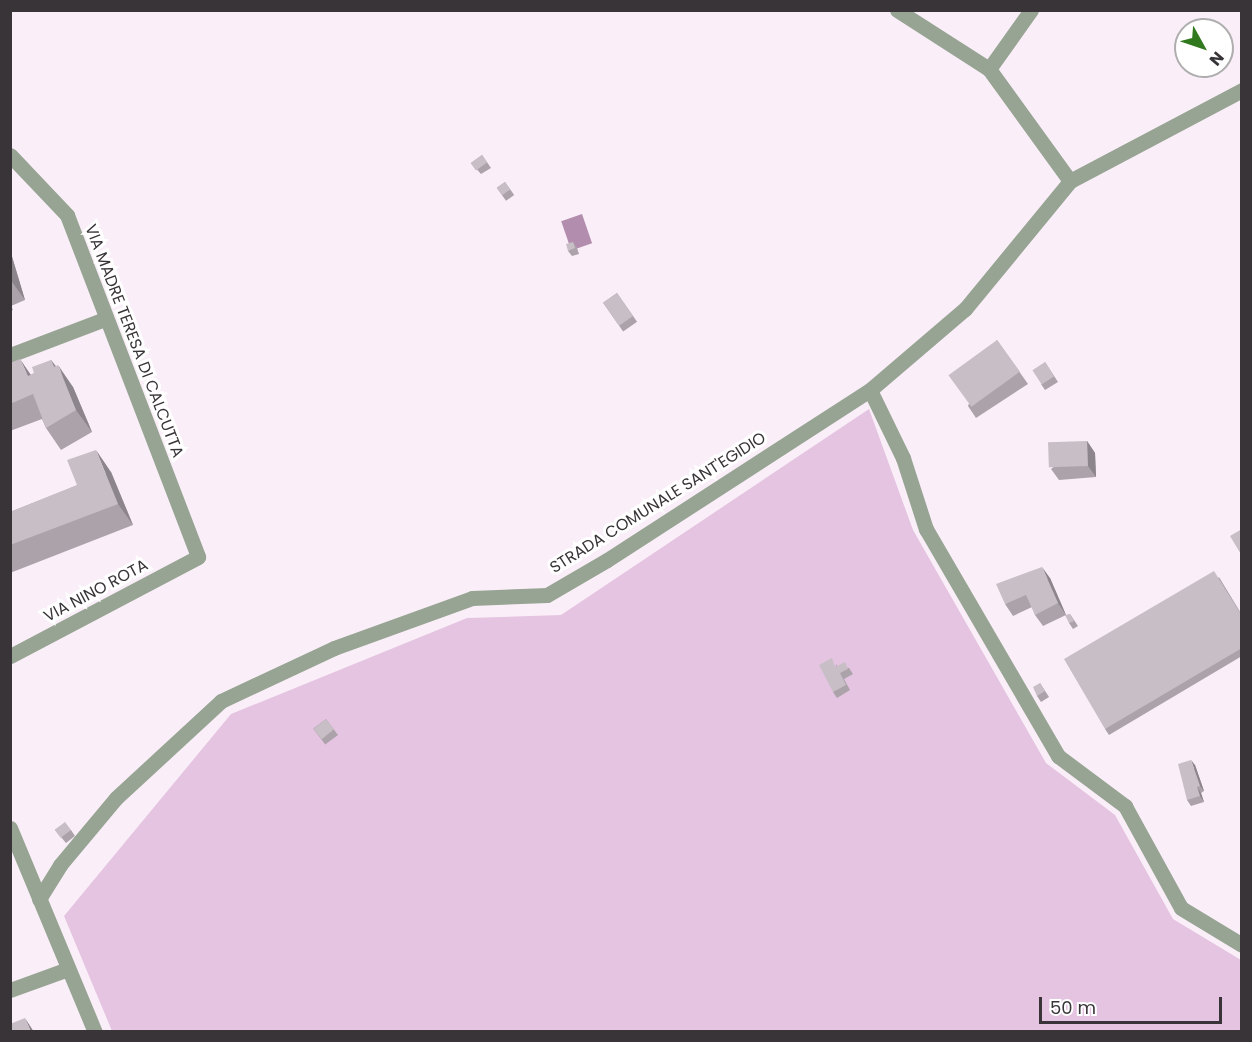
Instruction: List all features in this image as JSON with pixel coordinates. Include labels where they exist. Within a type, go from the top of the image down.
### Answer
[{"type":"street","points":[[897,10],[989,69],[1070,182]]},
{"type":"street","points":[[989,69],[1031,10]]},
{"type":"street","name":"STRADA COMUNALE SANT'EGIDIO","points":[[39,899],[60,864],[116,798],[221,701],[334,648],[472,598],[547,595],[870,390],[965,309],[1070,182],[1242,90]]},
{"type":"street","name":"VIA MADRE TERESA DI CALCUTTA","points":[[10,155],[67,215],[105,320],[198,557]]},
{"type":"street","points":[[10,356],[105,320]]},
{"type":"street","points":[[870,390],[903,458],[926,528],[1058,756],[1125,806],[1180,908],[1242,945]]},
{"type":"street","name":"VIA NINO ROTA","points":[[10,656],[198,557]]},
{"type":"street","points":[[10,828],[94,1032]]},
{"type":"street","points":[[10,990],[68,969]]},
{"type":"shaded area","points":[[582,214],[592,243],[571,250],[561,221]]},
{"type":"shaded area","points":[[869,409],[913,530],[1046,763],[1115,815],[1173,919],[1241,960],[1241,1031],[112,1031],[64,916],[231,714],[467,618],[561,615]]},
{"type":"building","points":[[482,155],[487,162],[476,171],[471,163]]},
{"type":"building","points":[[505,182],[510,189],[502,195],[497,188]]},
{"type":"building","points":[[573,242],[575,248],[568,251],[566,244]]},
{"type":"building","points":[[617,293],[633,316],[619,326],[603,303]]},
{"type":"building","points":[[997,340],[1020,372],[971,407],[948,375]]},
{"type":"building","points":[[20,359],[28,376],[34,373],[32,367],[51,360],[54,367],[58,365],[76,410],[46,428],[33,394],[10,404],[10,363]]},
{"type":"building","points":[[1045,362],[1054,376],[1042,384],[1032,370]]},
{"type":"building","points":[[1087,441],[1088,466],[1049,467],[1048,442]]},
{"type":"building","points":[[96,450],[118,504],[10,545],[10,512],[77,485],[67,460]]},
{"type":"building","points":[[1242,529],[1242,556],[1230,536]]},
{"type":"building","points":[[1042,567],[1058,603],[1035,615],[1026,595],[1005,604],[996,584]]},
{"type":"building","points":[[1214,571],[1242,616],[1242,648],[1105,729],[1064,659]]},
{"type":"building","points":[[1070,614],[1074,621],[1069,623],[1065,615]]},
{"type":"building","points":[[832,658],[835,667],[845,662],[848,669],[840,673],[846,685],[833,692],[819,665]]},
{"type":"building","points":[[1040,683],[1045,691],[1037,696],[1033,687]]},
{"type":"building","points":[[326,719],[334,729],[322,739],[314,729]]},
{"type":"building","points":[[1191,760],[1200,786],[1197,787],[1200,796],[1187,800],[1178,764]]},
{"type":"building","points":[[65,822],[71,830],[61,838],[55,830]]},
{"type":"building","points":[[25,1018],[31,1032],[10,1032],[10,1024]]}]
